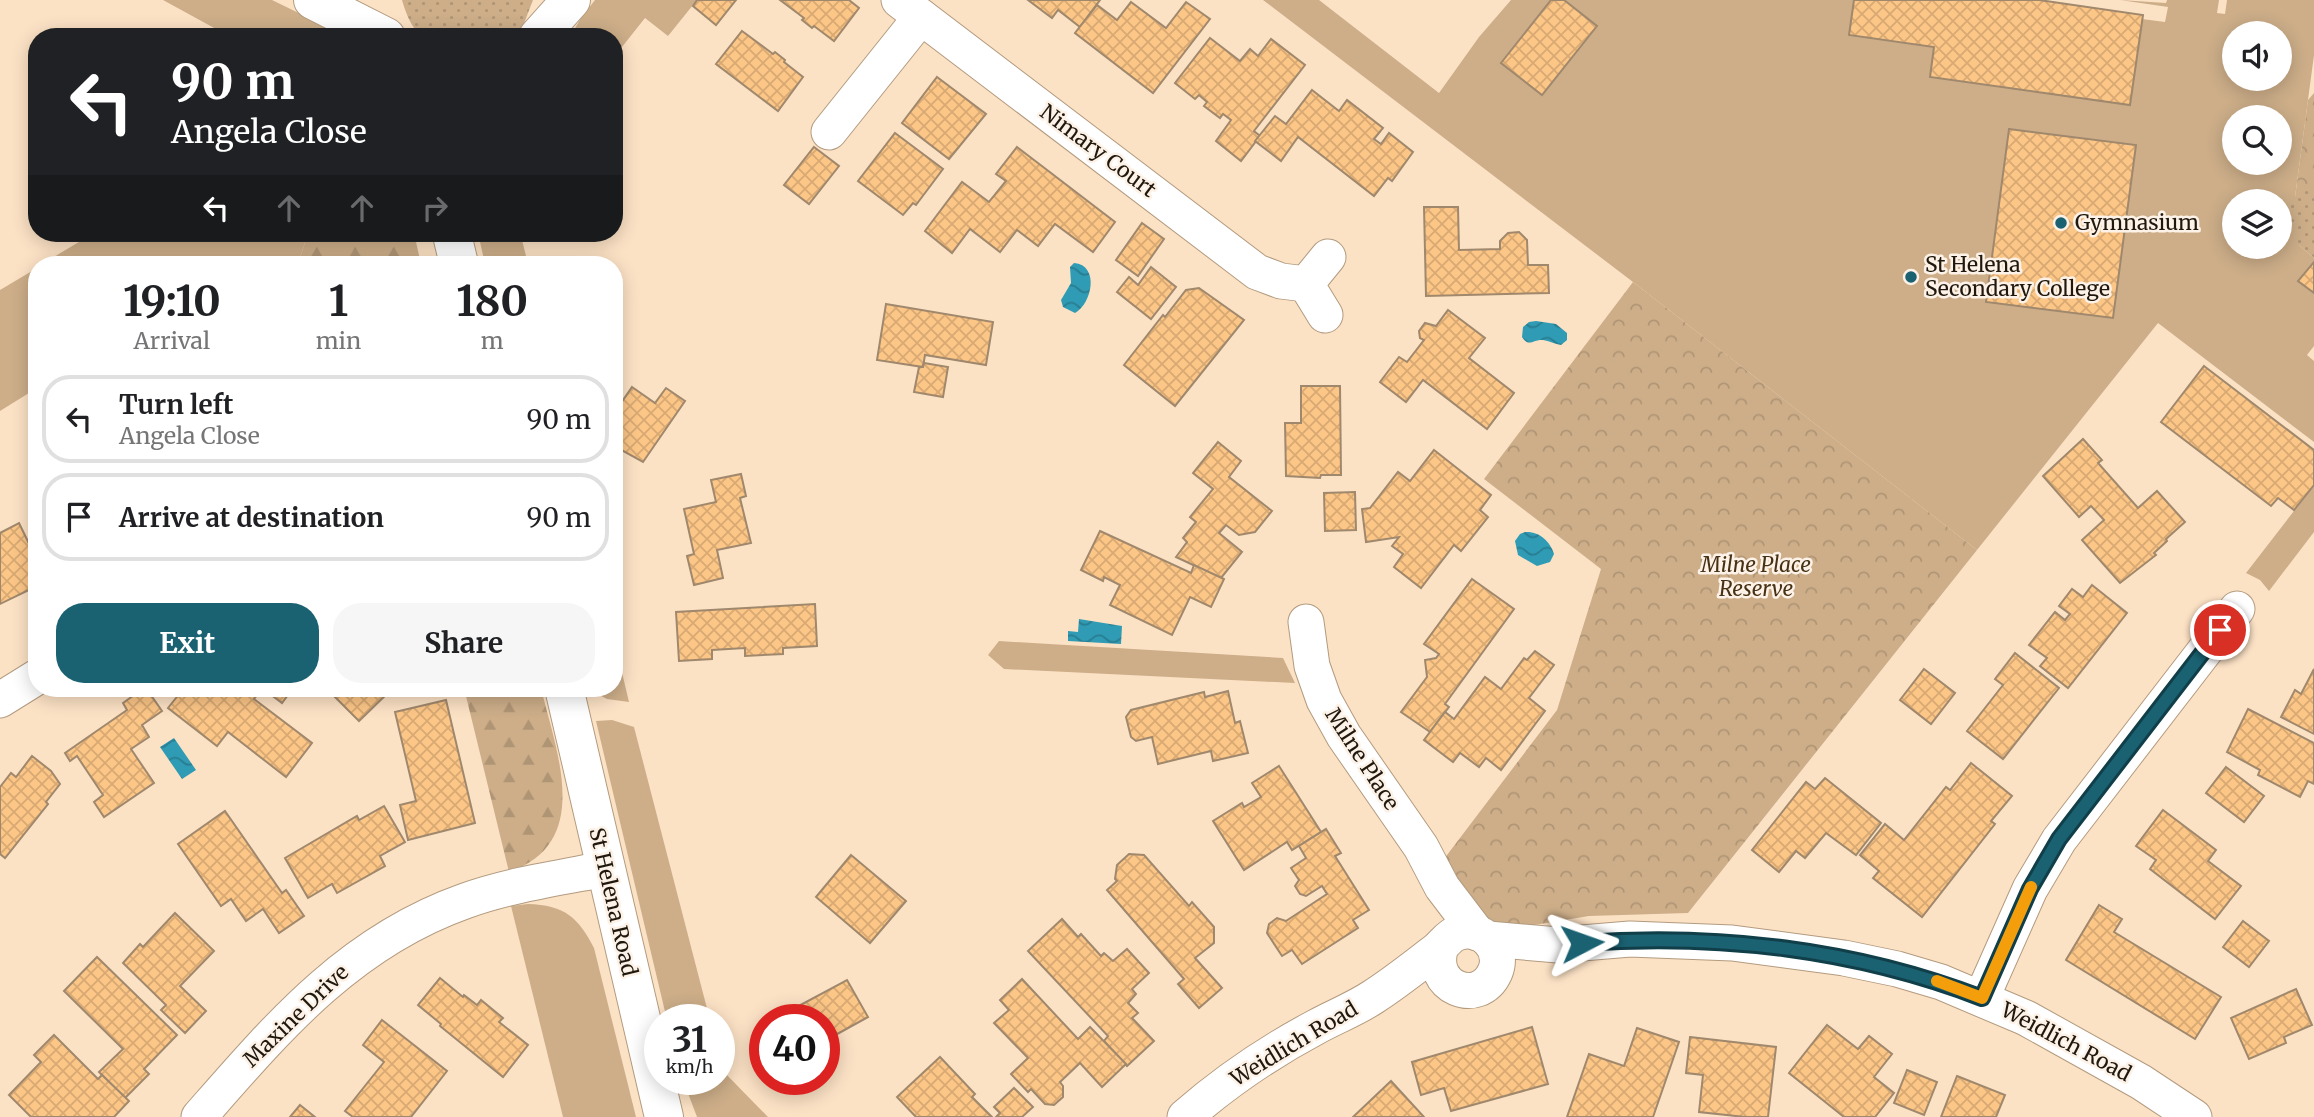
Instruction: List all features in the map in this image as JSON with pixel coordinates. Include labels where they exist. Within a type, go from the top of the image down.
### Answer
[{"type":"main road","points":[[313,0],[368,28]]},
{"type":"main road","points":[[381,0],[383,14],[390,28]]},
{"type":"main road","points":[[541,28],[550,0]]},
{"type":"main road","points":[[545,28],[571,0]]},
{"type":"main road","name":"St Helena Road","points":[[566,697],[664,1117]]},
{"type":"street","points":[[829,132],[910,8]]},
{"type":"street","name":"Nimary Court","points":[[910,8],[1257,272],[1281,281],[1306,284]]},
{"type":"street","points":[[1325,315],[1306,284],[1328,257]]},
{"type":"street","points":[[1982,998],[2030,889],[2059,839],[2237,610]]},
{"type":"street","name":"Milne Place","points":[[1306,621],[1312,666],[1324,700],[1344,736],[1421,847],[1442,887],[1483,936]]},
{"type":"street","points":[[0,699],[28,682]]},
{"type":"street","name":"Maxine Drive","points":[[199,1117],[306,999],[337,972],[390,936],[439,911],[489,893],[605,869]]},
{"type":"street","name":"Milne Place","points":[[1442,887],[1443,945]]},
{"type":"street","points":[[1459,933],[1483,936],[1497,956],[1493,975],[1488,983],[1479,988],[1461,990],[1452,986],[1445,980],[1438,964],[1443,945],[1459,933]]},
{"type":"street","name":"Weidlich Road","points":[[1483,936],[1558,945],[1630,939],[1744,944],[1844,958],[1897,969],[1941,982],[2026,1018],[2141,1083],[2194,1117]]},
{"type":"street","name":"Weidlich Road","points":[[1185,1117],[1238,1074],[1371,998],[1443,945]]},
{"type":"street","name":"Weidlich Road","points":[[1493,975],[1558,945]]},
{"type":"street","name":"Weidlich Road","points":[[1371,998],[1452,986]]},
{"type":"green space","points":[[163,0],[272,0],[330,28],[214,28]]},
{"type":"green space","points":[[402,0],[533,0],[521,28],[413,28]]},
{"type":"green space","points":[[595,0],[697,0],[668,36],[645,18],[623,46],[623,28],[575,28]]},
{"type":"green space","name":"St Helena Secondary College","points":[[1263,0],[1319,0],[1439,93],[1479,37],[1511,0],[1854,0],[1850,35],[1934,47],[1930,77],[2129,105],[2142,19],[2165,22],[2168,7],[2120,0],[2166,3],[2167,0],[2219,0],[2217,13],[2225,14],[2227,0],[2314,0],[2314,55],[2295,197],[2299,245],[2314,258],[2314,262],[2299,281],[2314,293],[2314,346],[2307,355],[2314,361],[2314,442],[2158,323],[1977,550],[1633,282]]},
{"type":"green space","points":[[2314,93],[2314,190],[2296,190],[2308,100]]},
{"type":"green space","points":[[2296,190],[2314,190],[2314,258],[2299,245],[2292,224],[2292,200]]},
{"type":"green space","points":[[79,242],[305,242],[301,256],[55,256]]},
{"type":"green space","points":[[305,242],[416,242],[419,256],[301,256]]},
{"type":"green space","points":[[480,242],[522,242],[526,256],[483,256]]},
{"type":"green space","points":[[28,273],[28,394],[0,411],[0,290]]},
{"type":"green space","name":"Milne Place Reserve","points":[[1633,282],[1977,550],[1688,913],[1589,916],[1516,928],[1487,926],[1444,859],[1557,710],[1601,569],[1484,479]]},
{"type":"green space","points":[[2314,485],[2314,532],[2269,591],[2260,580],[2246,573]]},
{"type":"green space","points":[[999,641],[1283,658],[1295,683],[1004,669],[988,655]]},
{"type":"green space","points":[[623,677],[629,702],[603,697],[623,697]]},
{"type":"green space","points":[[466,697],[543,697],[554,739],[560,766],[560,818],[552,840],[535,858],[509,872]]},
{"type":"green space","points":[[612,720],[634,727],[706,1004],[663,1004],[596,721]]},
{"type":"green space","points":[[528,904],[551,907],[568,915],[582,928],[594,948],[636,1117],[563,1117],[511,906]]},
{"type":"green space","points":[[735,1083],[768,1117],[697,1117],[689,1095],[735,1095]]},
{"type":"water","points":[[1074,263],[1088,270],[1091,285],[1086,302],[1075,313],[1063,307],[1061,300],[1071,283],[1070,267]]},
{"type":"water","points":[[1536,321],[1556,324],[1567,333],[1567,340],[1561,345],[1543,340],[1527,342],[1522,337],[1523,327]]},
{"type":"water","points":[[1525,532],[1535,533],[1547,541],[1554,554],[1550,562],[1537,566],[1518,555],[1515,541]]},
{"type":"water","points":[[1079,619],[1122,626],[1121,644],[1068,641],[1068,631],[1078,632]]},
{"type":"water","points":[[174,738],[196,770],[182,779],[160,747]]},
{"type":"building","points":[[697,0],[736,0],[716,25],[693,6]]},
{"type":"building","points":[[780,0],[849,0],[859,8],[834,41],[814,26],[812,28],[802,20],[804,18]]},
{"type":"building","points":[[1028,0],[1100,0],[1080,27],[1058,10],[1052,18]]},
{"type":"building","points":[[1551,0],[1564,0],[1597,26],[1542,95],[1501,63]]},
{"type":"building","points":[[1854,0],[2039,0],[2143,15],[2130,105],[1930,77],[1934,47],[1849,35]]},
{"type":"building","points":[[1131,2],[1166,28],[1186,2],[1210,19],[1153,93],[1075,33],[1097,5],[1117,20]]},
{"type":"building","points":[[742,31],[773,54],[775,52],[803,77],[778,111],[716,64]]},
{"type":"building","points":[[1210,38],[1240,61],[1250,49],[1258,56],[1271,39],[1305,65],[1254,131],[1260,136],[1241,161],[1216,141],[1231,120],[1223,114],[1220,118],[1204,106],[1207,102],[1199,95],[1195,99],[1175,83]]},
{"type":"building","points":[[937,77],[986,114],[949,159],[902,123]]},
{"type":"building","points":[[1312,90],[1339,111],[1347,100],[1383,128],[1374,139],[1381,144],[1389,133],[1413,152],[1392,181],[1388,178],[1374,196],[1298,137],[1281,161],[1255,141],[1275,116],[1286,124]]},
{"type":"building","name":"Gymnasium","points":[[2009,129],[2136,145],[2113,318],[1986,302]]},
{"type":"building","points":[[895,133],[943,169],[916,205],[913,203],[903,215],[858,181]]},
{"type":"building","points":[[814,147],[839,166],[809,204],[784,185]]},
{"type":"building","points":[[1017,147],[1115,222],[1093,252],[1055,224],[1038,246],[1017,230],[1000,252],[970,229],[952,253],[925,231],[962,182],[989,202],[1006,181],[996,174]]},
{"type":"building","points":[[1424,207],[1458,207],[1459,250],[1500,249],[1500,241],[1508,233],[1519,232],[1527,240],[1528,265],[1548,265],[1549,293],[1426,296]]},
{"type":"building","points":[[1142,223],[1164,239],[1138,276],[1116,260]]},
{"type":"building","points":[[2314,262],[2314,293],[2298,281]]},
{"type":"building","points":[[1151,267],[1176,287],[1151,319],[1117,292],[1129,277],[1138,285]]},
{"type":"building","points":[[1199,288],[1244,320],[1175,406],[1124,365],[1186,290]]},
{"type":"building","points":[[886,304],[993,322],[986,365],[925,355],[923,367],[877,360]]},
{"type":"building","points":[[1448,310],[1485,338],[1469,358],[1514,393],[1487,429],[1423,380],[1406,402],[1380,382],[1399,357],[1407,362],[1424,340],[1420,338],[1419,331],[1425,323],[1436,326]]},
{"type":"building","points":[[924,363],[948,367],[943,397],[914,392],[919,367],[923,367]]},
{"type":"building","points":[[2204,366],[2314,450],[2314,485],[2294,510],[2278,498],[2271,506],[2161,422]]},
{"type":"building","points":[[1301,386],[1340,386],[1341,475],[1321,475],[1320,478],[1286,476],[1285,423],[1301,423]]},
{"type":"building","points":[[632,387],[655,403],[666,388],[685,401],[643,462],[623,451],[623,400]]},
{"type":"building","points":[[2083,439],[2102,460],[2098,463],[2138,508],[2157,491],[2185,522],[2166,539],[2154,553],[2156,555],[2120,583],[2082,540],[2104,520],[2091,506],[2079,517],[2043,476]]},
{"type":"building","points":[[1218,442],[1241,461],[1229,477],[1272,511],[1255,532],[1239,535],[1226,525],[1219,533],[1242,552],[1221,578],[1176,557],[1187,542],[1183,538],[1196,522],[1190,517],[1213,489],[1193,473]]},
{"type":"building","points":[[1434,450],[1491,495],[1480,510],[1488,517],[1461,551],[1454,545],[1421,588],[1394,567],[1403,554],[1392,546],[1399,537],[1366,542],[1362,509],[1370,508],[1398,472],[1410,481]]},
{"type":"building","points":[[741,474],[746,496],[740,498],[751,543],[717,550],[723,578],[694,585],[687,556],[694,554],[684,509],[716,502],[711,480]]},
{"type":"building","points":[[1355,492],[1356,530],[1325,531],[1324,493]]},
{"type":"building","points":[[19,523],[28,542],[28,590],[0,604],[0,533]]},
{"type":"building","points":[[1100,531],[1191,573],[1194,565],[1224,579],[1211,607],[1190,597],[1172,635],[1110,605],[1120,585],[1104,577],[1103,581],[1081,570]]},
{"type":"building","points":[[1472,579],[1514,609],[1445,704],[1449,707],[1430,732],[1401,712],[1427,677],[1425,660],[1436,658],[1439,654],[1424,644]]},
{"type":"building","points":[[2092,585],[2127,613],[2068,688],[2040,666],[2047,658],[2029,645],[2055,612],[2065,620],[2070,614],[2059,606],[2072,589],[2083,597]]},
{"type":"building","points":[[815,604],[817,646],[783,648],[783,654],[745,656],[745,648],[712,650],[712,659],[679,661],[676,612]]},
{"type":"building","points":[[1535,651],[1554,665],[1529,698],[1545,711],[1501,770],[1486,758],[1479,767],[1460,753],[1453,762],[1424,740],[1445,712],[1454,719],[1485,677],[1501,689],[1524,658],[1527,660]]},
{"type":"building","points":[[2015,653],[2059,688],[2003,759],[1967,731],[2003,685],[1995,679]]},
{"type":"building","points":[[1924,669],[1955,693],[1931,724],[1900,700]]},
{"type":"building","points":[[2314,669],[2314,734],[2281,717],[2295,690],[2301,694]]},
{"type":"building","points":[[1228,691],[1235,723],[1240,721],[1248,753],[1213,761],[1211,751],[1158,764],[1152,737],[1136,741],[1131,737],[1126,717],[1131,710],[1204,692],[1205,697]]},
{"type":"building","points":[[131,697],[152,697],[162,711],[142,725],[149,737],[131,749],[154,783],[104,817],[94,802],[103,795],[77,756],[70,761],[65,753],[127,710],[123,703]]},
{"type":"building","points":[[177,697],[256,697],[254,699],[312,743],[286,777],[228,732],[217,746],[168,708]]},
{"type":"building","points":[[274,697],[286,697],[282,703]]},
{"type":"building","points":[[335,697],[384,697],[359,721]]},
{"type":"building","points":[[446,700],[475,823],[408,840],[400,805],[416,801],[395,712]]},
{"type":"building","points":[[2248,709],[2314,743],[2314,784],[2308,781],[2300,797],[2258,775],[2260,770],[2227,752]]},
{"type":"building","points":[[32,756],[51,771],[60,784],[46,802],[48,804],[5,858],[0,854],[0,787],[11,773],[16,777]]},
{"type":"building","points":[[1971,763],[2012,796],[1991,821],[1995,824],[1922,917],[1873,878],[1879,871],[1860,855],[1885,824],[1904,840],[1946,787],[1950,790]]},
{"type":"building","points":[[1279,766],[1321,832],[1292,850],[1287,842],[1244,870],[1213,821],[1242,803],[1244,807],[1261,797],[1252,783]]},
{"type":"building","points":[[2226,767],[2264,796],[2244,822],[2206,793]]},
{"type":"building","points":[[1825,778],[1881,823],[1856,855],[1826,833],[1805,858],[1796,851],[1779,872],[1752,850],[1806,782],[1815,789]]},
{"type":"building","points":[[384,806],[405,842],[380,856],[385,866],[337,893],[332,884],[308,898],[285,858],[357,816],[359,820]]},
{"type":"building","points":[[2163,810],[2216,850],[2208,861],[2241,886],[2215,919],[2150,869],[2156,860],[2136,846]]},
{"type":"building","points":[[225,811],[282,893],[286,890],[304,916],[279,933],[263,909],[246,921],[231,899],[221,906],[178,844]]},
{"type":"building","points":[[1326,829],[1341,853],[1335,856],[1369,910],[1353,920],[1358,928],[1302,964],[1292,950],[1282,956],[1267,933],[1269,924],[1277,918],[1286,921],[1327,894],[1322,886],[1306,896],[1300,894],[1295,886],[1299,880],[1291,868],[1306,858],[1299,846]]},
{"type":"building","points":[[1129,854],[1144,855],[1189,906],[1192,902],[1214,927],[1214,943],[1195,958],[1222,988],[1199,1008],[1178,984],[1184,979],[1107,890],[1117,881],[1117,865]]},
{"type":"building","points":[[851,855],[906,901],[870,943],[816,897]]},
{"type":"building","points":[[2099,905],[2122,919],[2114,932],[2221,997],[2195,1039],[2066,960]]},
{"type":"building","points":[[175,913],[214,951],[180,986],[206,1011],[185,1033],[161,1010],[166,1005],[123,963],[140,944],[143,947]]},
{"type":"building","points":[[1062,919],[1078,937],[1081,934],[1101,956],[1104,953],[1113,961],[1127,949],[1149,973],[1132,989],[1136,994],[1128,1003],[1138,1013],[1132,1018],[1154,1041],[1127,1066],[1104,1041],[1108,1036],[1028,951]]},
{"type":"building","points":[[2243,921],[2269,941],[2249,967],[2223,947]]},
{"type":"building","points":[[97,957],[177,1035],[144,1069],[149,1074],[125,1098],[99,1072],[123,1049],[64,991]]},
{"type":"building","points":[[440,978],[477,1005],[481,1000],[503,1018],[499,1022],[528,1045],[503,1077],[418,1005]]},
{"type":"building","points":[[1022,979],[1078,1039],[1090,1027],[1126,1064],[1102,1087],[1080,1063],[1060,1082],[1063,1086],[1063,1097],[1054,1105],[1045,1104],[1031,1089],[1028,1092],[1011,1074],[1028,1058],[994,1023],[1009,1010],[1000,1000]]},
{"type":"building","points":[[847,980],[868,1017],[840,1032],[840,1004],[802,1004]]},
{"type":"building","points":[[2296,989],[2312,1025],[2284,1037],[2286,1043],[2249,1059],[2231,1018]]},
{"type":"building","points":[[382,1020],[447,1071],[411,1117],[353,1117],[345,1111],[384,1062],[363,1045]]},
{"type":"building","points":[[1827,1025],[1858,1049],[1869,1036],[1892,1054],[1874,1077],[1894,1093],[1875,1117],[1844,1117],[1789,1073]]},
{"type":"building","points":[[1532,1027],[1548,1084],[1451,1111],[1444,1088],[1421,1095],[1412,1062]]},
{"type":"building","points":[[1637,1028],[1679,1042],[1653,1117],[1567,1117],[1589,1054],[1624,1066]]},
{"type":"building","points":[[54,1035],[98,1079],[102,1075],[129,1101],[114,1117],[31,1117],[9,1095],[41,1062],[34,1055]]},
{"type":"building","points":[[1690,1037],[1776,1047],[1768,1117],[1699,1112],[1703,1075],[1686,1073]]},
{"type":"building","points":[[940,1057],[975,1094],[972,1097],[992,1117],[916,1117],[897,1097]]},
{"type":"building","points":[[1907,1070],[1937,1082],[1924,1115],[1894,1103]]},
{"type":"building","points":[[1957,1076],[2005,1095],[1996,1117],[1941,1117]]},
{"type":"building","points":[[1391,1081],[1424,1117],[1353,1117]]},
{"type":"building","points":[[1014,1088],[1033,1107],[1022,1117],[996,1117],[1000,1113],[994,1107]]},
{"type":"building","points":[[300,1105],[315,1117],[290,1117]]},
{"type":"slow traffic","points":[[1937,981],[1982,998],[2031,887]]},
{"type":"place","name":"Gymnasium","points":[[2061,223]]},
{"type":"place","name":"St Helena Secondary College","points":[[1911,277]]},
{"type":"route","points":[[1582,943],[1630,939],[1685,940],[1767,947],[1897,969],[1982,998],[2030,889],[2059,839],[2220,630]]}]
